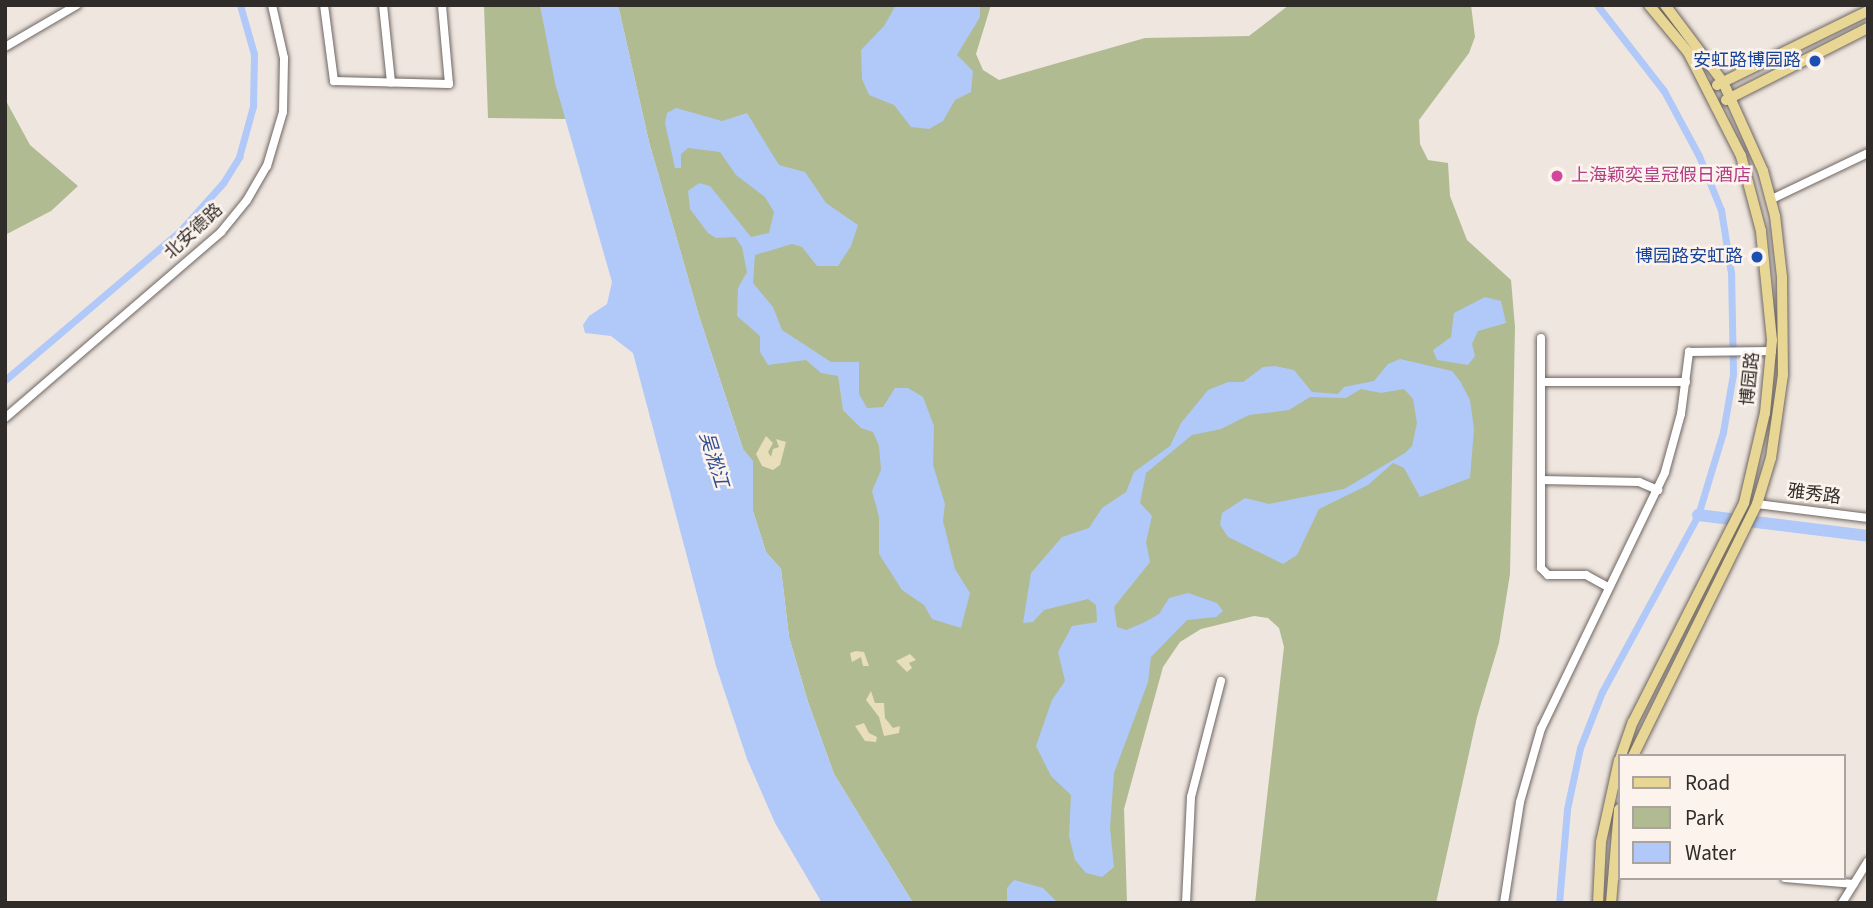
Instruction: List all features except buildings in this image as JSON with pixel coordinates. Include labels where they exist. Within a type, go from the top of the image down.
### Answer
[{"type":"main road","name":"博园路","points":[[1621,754],[1633,722],[1727,543],[1744,503],[1757,457],[1772,351],[1761,232],[1741,156],[1718,104],[1688,52],[1649,5]]},
{"type":"main road","name":"博园路","points":[[1634,754],[1740,544],[1757,504],[1771,458],[1783,376],[1783,277],[1770,200],[1723,82],[1665,5]]},
{"type":"main road","points":[[1709,89],[1868,11]]},
{"type":"main road","points":[[1718,104],[1868,28]]},
{"type":"main road","name":"博园路","points":[[1598,903],[1601,842],[1618,767]]},
{"type":"main road","points":[[1611,903],[1618,822]]},
{"type":"street","points":[[5,47],[77,5]]},
{"type":"street","name":"北安德路","points":[[5,418],[221,232],[247,200],[270,157],[283,112],[284,58],[272,5]]},
{"type":"street","points":[[324,5],[334,82],[449,84],[442,5]]},
{"type":"street","points":[[383,5],[391,83]]},
{"type":"street","points":[[1770,200],[1868,153]]},
{"type":"street","points":[[1542,338],[1541,568],[1548,575],[1586,575],[1608,587]]},
{"type":"street","points":[[1504,903],[1520,802],[1541,729],[1608,587],[1658,490],[1686,382],[1689,352],[1772,351]]},
{"type":"street","points":[[1541,382],[1686,382]]},
{"type":"street","points":[[1541,480],[1639,482],[1658,490]]},
{"type":"street","name":"雅秀路","points":[[1757,504],[1868,518]]},
{"type":"street","points":[[1186,903],[1191,797],[1221,681]]},
{"type":"street","points":[[1842,903],[1868,861]]},
{"type":"street","points":[[1808,880],[1853,884]]},
{"type":"green space","points":[[484,5],[540,5],[566,119],[488,118]]},
{"type":"green space","points":[[618,5],[991,5],[976,54],[983,70],[999,80],[1145,38],[1249,36],[1289,5],[1471,5],[1475,37],[1469,53],[1419,120],[1420,144],[1428,160],[1448,163],[1450,196],[1467,240],[1511,280],[1515,327],[1510,574],[1499,643],[1477,717],[1436,903],[1255,903],[1284,647],[1279,628],[1268,618],[1254,616],[1201,629],[1180,642],[1163,667],[1124,809],[1127,903],[913,903],[834,774],[808,702],[789,637],[781,569],[766,552],[753,511],[753,462],[743,449],[699,316],[649,142]]},
{"type":"green space","points":[[5,99],[30,145],[78,186],[51,211],[5,235]]},
{"type":"sand","points":[[766,436],[773,443],[768,452],[771,457],[773,449],[779,447],[776,439],[786,442],[780,465],[773,470],[762,466],[756,454]]},
{"type":"sand","points":[[864,652],[869,666],[863,666],[861,657],[852,662],[850,653]]},
{"type":"sand","points":[[910,654],[916,660],[909,663],[912,668],[907,672],[896,661]]},
{"type":"sand","points":[[871,691],[875,703],[884,703],[885,718],[893,728],[900,726],[899,733],[884,736],[879,717],[866,700]]},
{"type":"sand","points":[[864,723],[869,733],[877,737],[876,742],[865,741],[855,726]]},
{"type":"water","name":"吴淞江","points":[[540,5],[618,5],[649,142],[699,316],[743,449],[753,461],[753,511],[766,552],[781,569],[789,637],[808,702],[834,774],[913,903],[822,903],[775,823],[747,759],[716,666],[633,353],[611,336],[585,333],[583,325],[589,316],[607,304],[612,282],[555,83]]},
{"type":"water","points":[[896,5],[980,5],[980,17],[957,55],[973,71],[971,92],[955,100],[943,121],[929,129],[911,127],[894,105],[869,95],[862,79],[861,50],[884,26]]},
{"type":"water","points":[[676,108],[722,121],[747,113],[779,165],[805,172],[826,203],[858,225],[851,246],[838,266],[817,266],[802,247],[792,244],[755,255],[753,283],[773,307],[782,330],[831,362],[859,362],[859,394],[867,408],[883,407],[895,388],[908,388],[923,397],[934,426],[933,465],[945,504],[943,521],[955,569],[970,593],[961,628],[932,619],[924,605],[902,590],[879,554],[879,517],[872,491],[881,470],[879,446],[873,432],[861,428],[843,410],[838,376],[821,373],[806,360],[768,365],[760,352],[760,336],[737,316],[738,288],[747,272],[742,247],[735,237],[716,238],[708,233],[690,209],[688,191],[699,183],[710,186],[751,237],[769,233],[774,212],[765,197],[736,175],[720,152],[688,148],[681,154],[681,168],[675,168],[665,123],[667,113]]},
{"type":"water","points":[[1485,297],[1501,301],[1506,323],[1478,331],[1472,344],[1475,356],[1468,365],[1437,360],[1433,350],[1451,337],[1454,313]]},
{"type":"water","points":[[1400,359],[1452,371],[1460,381],[1470,400],[1474,429],[1470,478],[1420,497],[1404,468],[1393,463],[1368,485],[1319,509],[1297,555],[1283,564],[1228,537],[1220,525],[1222,513],[1245,498],[1269,504],[1344,489],[1405,453],[1412,446],[1417,423],[1413,399],[1404,389],[1381,393],[1361,389],[1346,398],[1310,397],[1289,410],[1249,415],[1221,429],[1192,435],[1146,473],[1140,503],[1152,516],[1146,542],[1150,562],[1114,607],[1117,627],[1126,630],[1143,623],[1159,614],[1169,598],[1188,593],[1217,603],[1223,611],[1216,617],[1187,620],[1151,657],[1148,682],[1114,773],[1110,828],[1114,867],[1102,877],[1086,873],[1075,860],[1069,836],[1071,795],[1051,776],[1036,746],[1052,700],[1065,681],[1058,652],[1072,626],[1097,622],[1096,605],[1088,599],[1044,610],[1033,622],[1023,623],[1031,573],[1062,537],[1089,528],[1102,508],[1126,492],[1134,472],[1170,446],[1181,423],[1208,390],[1228,382],[1243,382],[1263,367],[1275,366],[1294,370],[1312,392],[1338,394],[1344,387],[1374,381],[1388,364]]},
{"type":"water","points":[[1014,880],[1043,888],[1058,903],[1007,903],[1007,888]]},
{"type":"waterway","points":[[5,380],[179,232],[223,183],[239,157],[253,106],[254,54],[240,5]]},
{"type":"waterway","points":[[1559,903],[1567,809],[1580,748],[1602,692],[1698,515],[1723,432],[1733,374],[1731,273],[1721,210],[1699,156],[1664,91],[1597,5]]},
{"type":"waterway","points":[[1698,515],[1868,536]]},
{"type":"place","name":"安虹路博园路","points":[[1815,61]]},
{"type":"place","name":"上海颖奕皇冠假日酒店","points":[[1557,176]]},
{"type":"place","name":"博园路安虹路","points":[[1757,257]]}]
